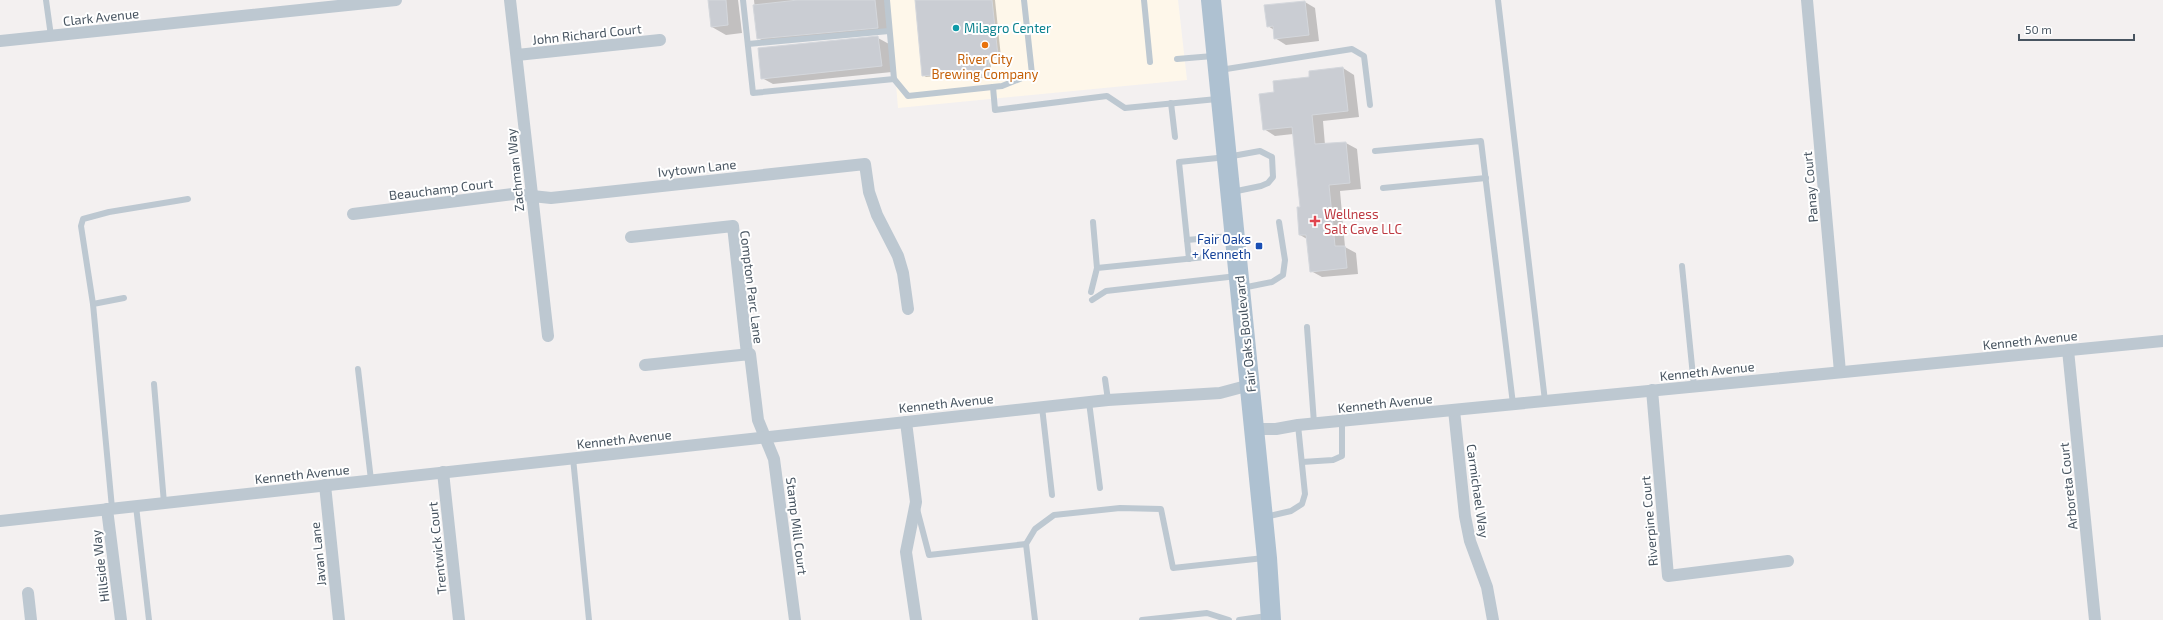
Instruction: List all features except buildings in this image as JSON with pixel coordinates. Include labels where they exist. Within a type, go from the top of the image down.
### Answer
[{"type":"main road","name":"Fair Oaks Boulevard","points":[[1211,0],[1267,558],[1271,618]]},
{"type":"street","name":"Clark Avenue","points":[[0,41],[396,0]]},
{"type":"street","name":"Zachman Way","points":[[510,0],[548,336]]},
{"type":"street","name":"Panay Court","points":[[1807,0],[1840,372]]},
{"type":"street","name":"John Richard Court","points":[[517,55],[660,40]]},
{"type":"street","name":"Ivytown Lane","points":[[532,196],[551,198],[865,164],[869,192],[877,215],[898,256],[903,273],[908,309]]},
{"type":"street","name":"Beauchamp Court","points":[[353,214],[513,194],[532,196]]},
{"type":"street","name":"Compton Parc Lane","points":[[631,237],[733,226],[747,354],[750,354],[758,420],[765,437]]},
{"type":"street","name":"Kenneth Avenue","points":[[1254,429],[1276,429],[1314,423],[2163,341]]},
{"type":"street","name":"Arboreta Court","points":[[2068,350],[2095,620]]},
{"type":"street","name":"Compton Parc Lane","points":[[645,365],[747,354]]},
{"type":"street","name":"Kenneth Avenue","points":[[0,520],[1108,400],[1220,393],[1250,385]]},
{"type":"street","name":"Riverpine Court","points":[[1652,390],[1668,576],[1788,561]]},
{"type":"street","name":"Carmichael Way","points":[[1454,410],[1465,516],[1470,541],[1487,587],[1493,620]]},
{"type":"street","points":[[906,422],[916,502],[906,552],[916,620]]},
{"type":"street","name":"Stamp Mill Court","points":[[765,437],[774,459],[795,620]]},
{"type":"street","name":"Trentwick Court","points":[[443,472],[459,620]]},
{"type":"street","name":"Javan Lane","points":[[325,485],[339,620]]},
{"type":"street","name":"Hillside Way","points":[[110,509],[121,620]]},
{"type":"street","points":[[28,593],[31,620]]},
{"type":"lane","points":[[46,0],[51,36]]},
{"type":"lane","points":[[743,0],[753,93],[894,79]]},
{"type":"lane","points":[[887,0],[894,79],[908,96],[1002,86],[1032,74],[1024,0]]},
{"type":"lane","points":[[1144,0],[1150,62]]},
{"type":"lane","points":[[1498,0],[1545,401]]},
{"type":"lane","points":[[748,44],[889,31]]},
{"type":"lane","points":[[1177,59],[1218,63],[1352,49],[1364,56],[1370,105]]},
{"type":"lane","points":[[993,87],[995,110],[1107,96],[1125,108],[1221,99]]},
{"type":"lane","points":[[1171,103],[1175,137]]},
{"type":"lane","points":[[1375,151],[1482,141],[1513,404]]},
{"type":"lane","points":[[1189,259],[1179,162],[1227,157],[1260,151],[1272,157],[1274,168],[1273,177],[1268,183],[1231,192]]},
{"type":"lane","points":[[1383,188],[1486,178]]},
{"type":"lane","points":[[110,509],[93,304],[81,226],[83,219],[109,212],[188,199]]},
{"type":"lane","points":[[1091,292],[1097,268],[1093,222]]},
{"type":"lane","points":[[1092,300],[1106,291],[1240,282],[1272,282],[1283,275],[1285,260],[1279,222]]},
{"type":"lane","points":[[1187,240],[1236,245]]},
{"type":"lane","points":[[1097,268],[1189,259],[1236,245]]},
{"type":"lane","points":[[1682,266],[1694,386]]},
{"type":"lane","points":[[93,304],[124,298]]},
{"type":"lane","points":[[1307,327],[1314,423]]},
{"type":"lane","points":[[358,369],[371,480]]},
{"type":"lane","points":[[1105,379],[1108,400]]},
{"type":"lane","points":[[154,384],[164,503]]},
{"type":"lane","points":[[1090,402],[1100,488]]},
{"type":"lane","points":[[1042,407],[1052,495]]},
{"type":"lane","points":[[1302,462],[1333,460],[1342,456],[1342,421]]},
{"type":"lane","points":[[1263,518],[1291,511],[1302,504],[1305,494],[1298,425]]},
{"type":"lane","points":[[573,458],[589,620]]},
{"type":"lane","points":[[916,502],[929,555],[1026,544]]},
{"type":"lane","points":[[136,506],[149,620]]},
{"type":"lane","points":[[1035,620],[1026,544],[1035,529],[1054,515],[1120,508],[1161,509],[1173,568],[1267,558]]},
{"type":"lane","points":[[1142,620],[1207,613],[1229,620]]},
{"type":"lane","points":[[1239,620],[1271,618]]},
{"type":"shaded area","points":[[889,0],[1178,0],[1187,80],[898,108]]},
{"type":"place","name":"Milagro Center","points":[[956,28]]},
{"type":"place","name":"River City Brewing Company","points":[[985,45]]},
{"type":"place","name":"Wellness Salt Cave LLC","points":[[1315,221]]},
{"type":"place","name":"Fair Oaks + Kenneth","points":[[1259,246]]}]
